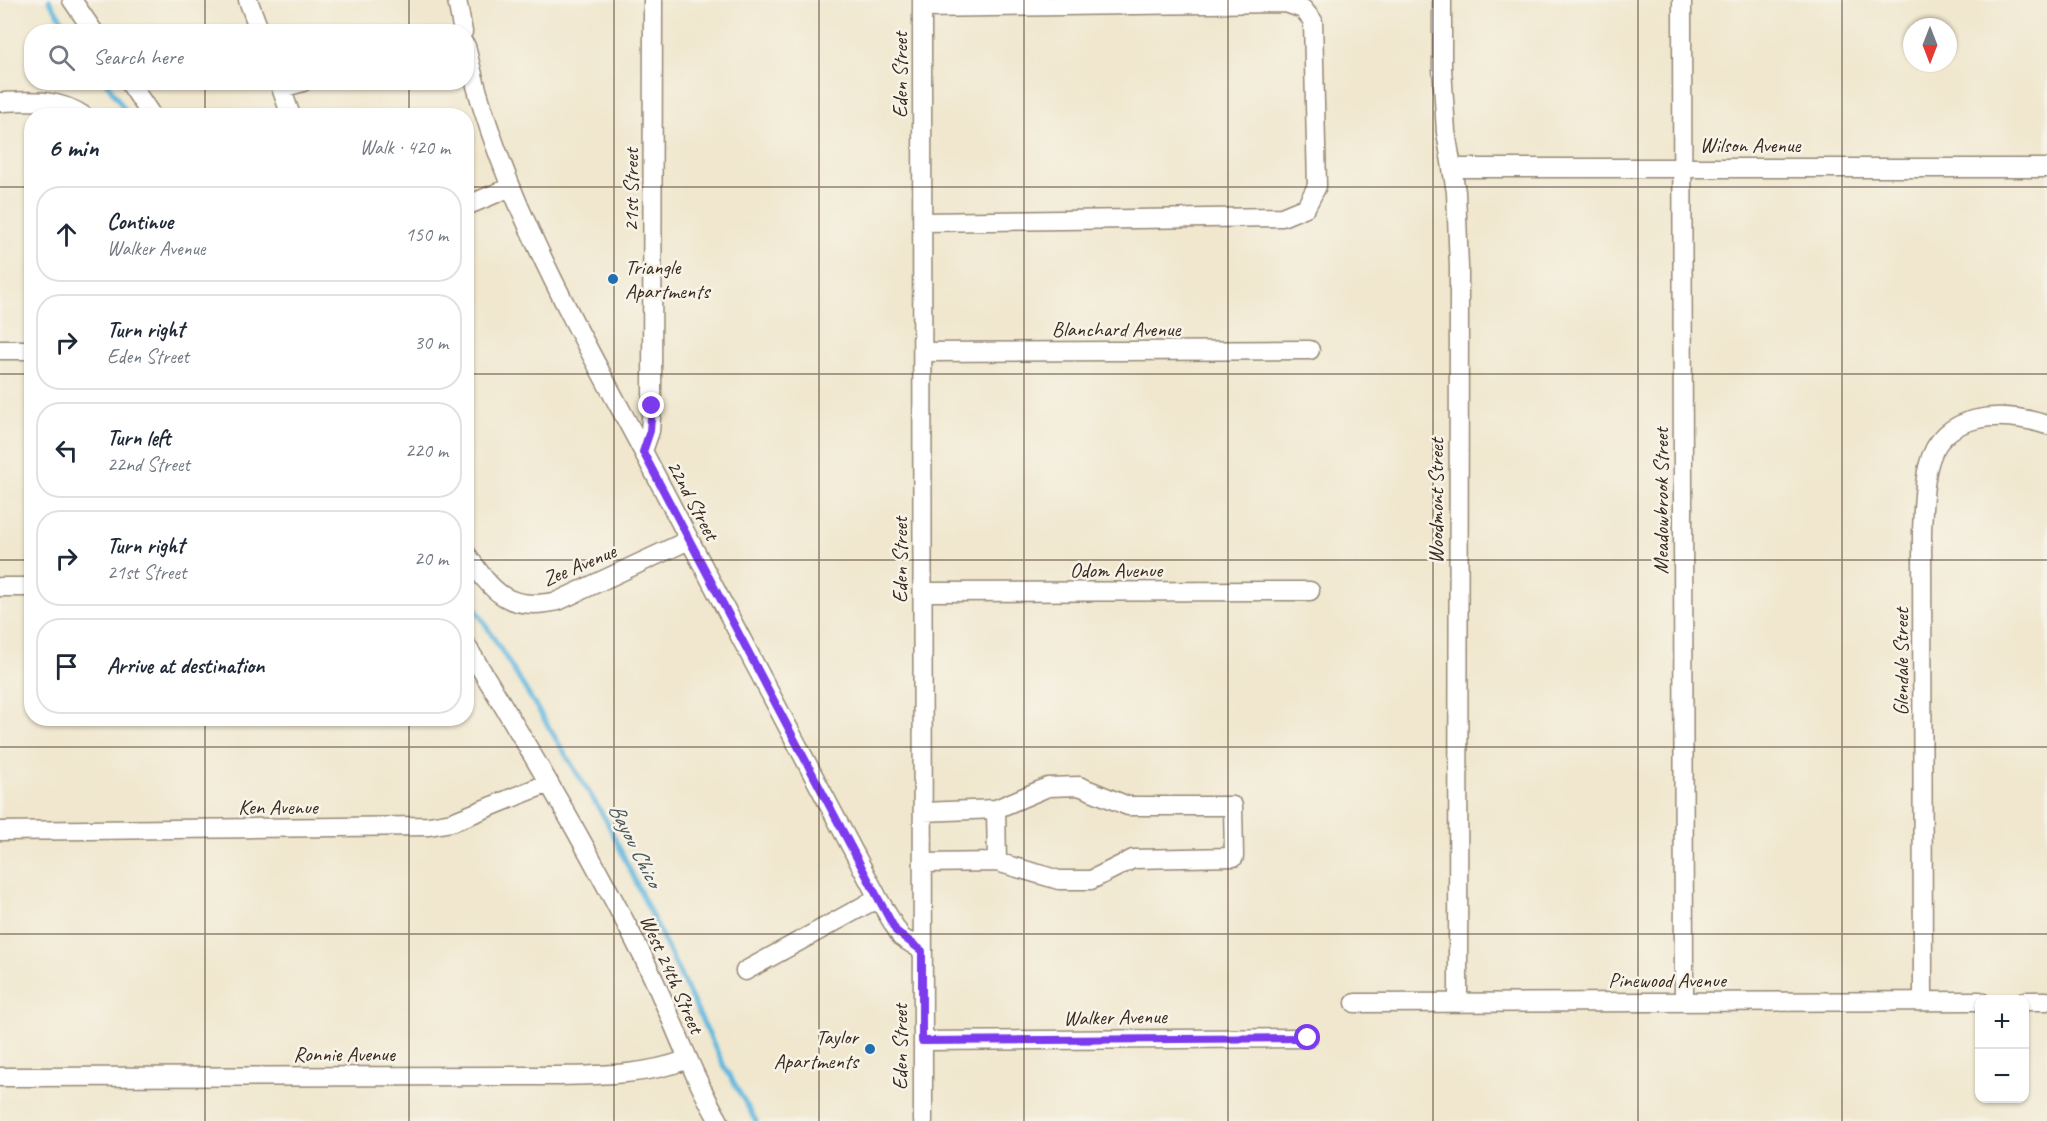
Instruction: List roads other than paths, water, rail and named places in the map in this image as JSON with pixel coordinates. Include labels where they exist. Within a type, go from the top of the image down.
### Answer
[{"type":"street","points":[[72,0],[88,24]]},
{"type":"street","points":[[248,0],[257,24]]},
{"type":"street","points":[[457,0],[462,24]]},
{"type":"street","name":"21st Street","points":[[643,452],[650,431],[652,406],[653,0]]},
{"type":"street","name":"Woodmont Street","points":[[1442,0],[1442,68],[1446,132],[1453,168],[1459,267],[1458,1003]]},
{"type":"street","name":"Meadowbrook Street","points":[[1682,0],[1684,1002]]},
{"type":"street","points":[[922,4],[1286,3],[1303,9],[1314,21],[1317,186],[1306,207],[1282,217],[922,222]]},
{"type":"street","name":"Eden Street","points":[[922,4],[923,1121]]},
{"type":"street","name":"22nd Street","points":[[474,72],[511,187],[541,252],[643,452],[878,898],[896,931],[922,951]]},
{"type":"street","points":[[134,90],[147,108]]},
{"type":"street","points":[[282,90],[288,108]]},
{"type":"street","points":[[0,102],[59,103],[69,108]]},
{"type":"street","name":"Wilson Avenue","points":[[1453,168],[2047,168]]},
{"type":"street","points":[[474,203],[511,187]]},
{"type":"street","points":[[0,350],[24,350]]},
{"type":"street","name":"Blanchard Avenue","points":[[923,352],[1310,350]]},
{"type":"street","name":"Glendale Street","points":[[1923,1001],[1922,532],[1928,466],[1944,438],[1969,421],[1988,416],[2005,416],[2047,425]]},
{"type":"street","name":"Zee Avenue","points":[[474,563],[498,593],[521,605],[535,606],[558,601],[689,540]]},
{"type":"street","points":[[0,587],[24,587]]},
{"type":"street","name":"Odom Avenue","points":[[922,592],[1310,591]]},
{"type":"street","name":"West 24th Street","points":[[474,658],[580,836],[642,954],[686,1060],[719,1121]]},
{"type":"street","name":"Ken Avenue","points":[[0,831],[429,826],[452,822],[549,783]]},
{"type":"street","points":[[922,863],[997,862],[1059,880],[1091,880],[1133,859],[1234,857],[1233,806],[1128,806],[1079,786],[1048,786],[996,809],[923,812]]},
{"type":"street","points":[[996,809],[997,862]]},
{"type":"street","points":[[745,970],[878,898]]},
{"type":"street","name":"Pinewood Avenue","points":[[1355,1003],[1975,1001]]},
{"type":"street","points":[[2029,1001],[2047,1001]]},
{"type":"street","name":"Walker Avenue","points":[[922,1041],[1308,1038]]},
{"type":"street","name":"Ronnie Avenue","points":[[0,1077],[560,1076],[624,1074],[661,1069],[686,1060]]},
{"type":"waterway","name":"Bayou Chico","points":[[49,0],[65,24]]},
{"type":"waterway","name":"Bayou Chico","points":[[111,90],[124,108]]},
{"type":"waterway","name":"Bayou Chico","points":[[474,606],[606,820],[725,1068],[756,1121]]},
{"type":"place","name":"Triangle Apartments","points":[[613,279]]},
{"type":"place","name":"Taylor Apartments","points":[[870,1049]]}]
